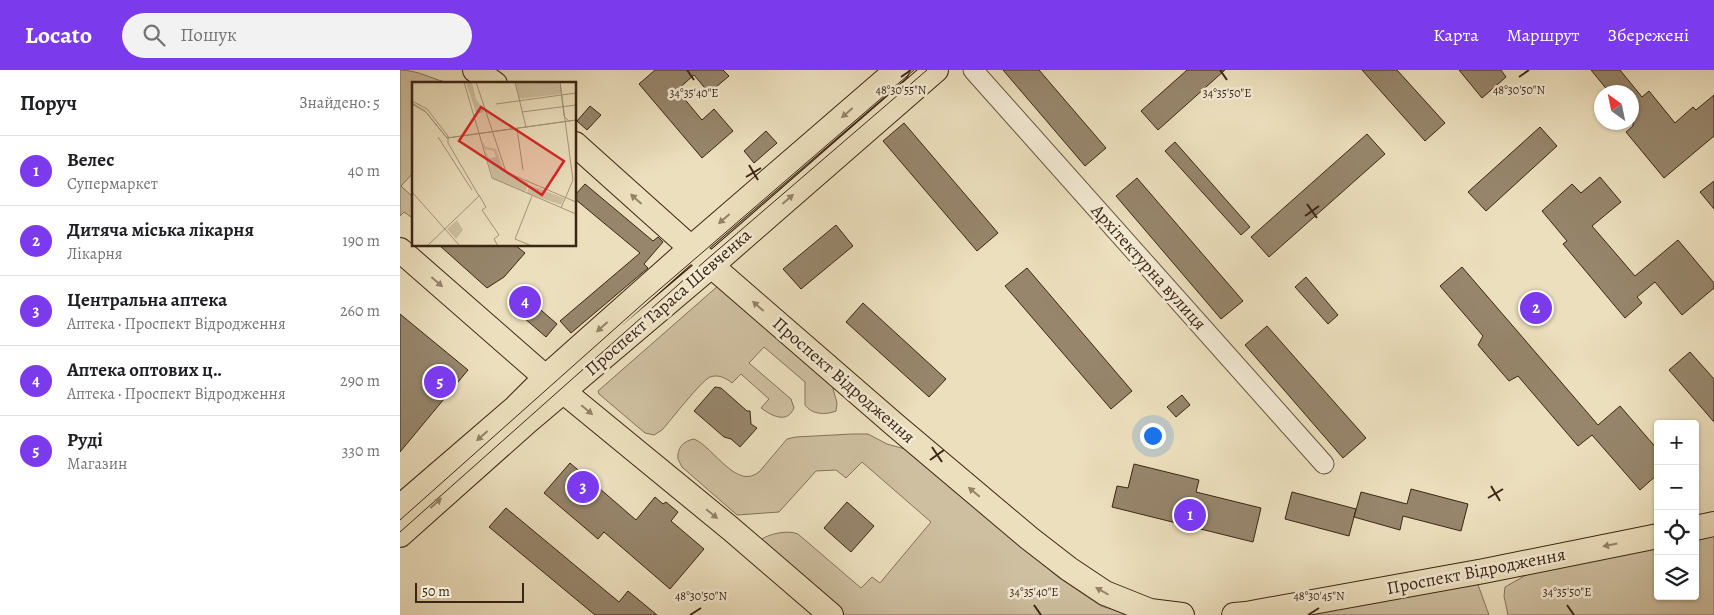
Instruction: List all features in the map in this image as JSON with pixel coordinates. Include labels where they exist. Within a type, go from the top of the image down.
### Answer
[{"type":"main road","points":[[475,70],[492,82]]},
{"type":"main road","name":"Проспект Тараса Шевченка","points":[[400,507],[516,406],[691,248],[898,70]]},
{"type":"main road","name":"Проспект Тараса Шевченка","points":[[400,535],[528,421],[711,266],[936,70]]},
{"type":"main road","name":"Проспект Відродження","points":[[576,145],[711,266],[1029,538],[1069,569],[1105,593],[1150,611],[1182,615]]},
{"type":"main road","points":[[400,250],[546,377],[831,615]]},
{"type":"main road","points":[[1699,527],[1714,524]]},
{"type":"main road","name":"Проспект Відродження","points":[[1234,615],[1255,613],[1654,537]]},
{"type":"street","points":[[491,70],[504,82]]},
{"type":"street","name":"Архітектурна вулиця","points":[[974,70],[1324,464]]},
{"type":"shaded area","points":[[400,70],[407,70],[446,82],[412,82],[412,174],[401,186],[412,196],[412,218],[404,212],[400,216]]},
{"type":"shaded area","points":[[719,285],[832,385],[837,403],[836,411],[819,413],[811,411],[805,405],[805,382],[764,347],[749,363],[791,399],[794,408],[787,416],[774,416],[761,408],[769,399],[741,374],[732,383],[722,377],[710,377],[693,393],[662,430],[654,435],[645,433],[599,394],[598,391]]},
{"type":"shaded area","points":[[868,434],[887,444],[905,449],[1058,577],[1101,606],[1130,615],[844,615],[763,546],[762,539],[780,533],[790,532],[798,534],[861,588],[872,577],[880,583],[931,522],[862,462],[846,478],[836,470],[816,471],[779,512],[737,515],[682,467],[678,459],[682,446],[687,441],[694,439],[734,472],[743,476],[751,476],[760,471],[787,439]]},
{"type":"shaded area","points":[[1714,535],[1714,615],[1508,615],[1504,596],[1505,587],[1535,570],[1654,547],[1654,600],[1699,600],[1699,538]]},
{"type":"shaded area","points":[[1477,582],[1489,615],[1271,615]]},
{"type":"building","points":[[655,70],[723,70],[729,76],[709,93],[694,75],[677,90],[702,120],[714,109],[733,131],[702,158],[639,84]]},
{"type":"building","points":[[1003,70],[1039,70],[1106,148],[1085,166]]},
{"type":"building","points":[[1187,70],[1225,70],[1158,130],[1141,111]]},
{"type":"building","points":[[1362,70],[1397,70],[1445,123],[1425,141]]},
{"type":"building","points":[[1459,70],[1501,70],[1506,77],[1482,98]]},
{"type":"building","points":[[1591,70],[1620,70],[1632,85],[1603,85]]},
{"type":"building","points":[[1649,91],[1675,123],[1693,107],[1696,110],[1714,95],[1714,136],[1664,178],[1626,132],[1628,130],[1639,130],[1639,93],[1642,97]]},
{"type":"building","points":[[590,106],[601,115],[587,130],[577,121]]},
{"type":"building","points":[[904,123],[998,233],[977,251],[883,141]]},
{"type":"building","points":[[1540,127],[1557,146],[1486,211],[1468,192]]},
{"type":"building","points":[[766,131],[777,143],[754,163],[744,151]]},
{"type":"building","points":[[1367,134],[1385,154],[1269,257],[1251,237]]},
{"type":"building","points":[[1175,142],[1250,227],[1241,235],[1165,151]]},
{"type":"building","points":[[1600,177],[1621,202],[1592,226],[1635,276],[1678,240],[1714,283],[1714,288],[1682,315],[1655,282],[1637,297],[1642,303],[1625,318],[1563,244],[1567,241],[1542,211],[1572,184],[1581,193]]},
{"type":"building","points":[[1137,178],[1243,301],[1221,319],[1116,196]]},
{"type":"building","points":[[1714,181],[1714,209],[1700,192]]},
{"type":"building","points":[[585,184],[653,241],[658,237],[663,242],[644,264],[648,268],[571,333],[560,321],[640,253],[576,200],[576,194]]},
{"type":"building","points":[[836,225],[853,246],[801,289],[783,269]]},
{"type":"building","points":[[440,246],[516,246],[525,253],[504,277],[487,288]]},
{"type":"building","points":[[1462,267],[1598,425],[1620,406],[1654,445],[1654,478],[1640,490],[1592,435],[1578,446],[1518,376],[1509,381],[1478,345],[1483,336],[1440,286]]},
{"type":"building","points":[[1027,268],[1132,391],[1111,409],[1005,286]]},
{"type":"building","points":[[1306,277],[1338,315],[1328,324],[1295,287]]},
{"type":"building","points":[[519,291],[557,324],[546,337],[508,304]]},
{"type":"building","points":[[863,303],[946,379],[929,397],[846,322]]},
{"type":"building","points":[[400,314],[468,370],[400,452]]},
{"type":"building","points":[[1267,326],[1366,438],[1343,458],[1245,345]]},
{"type":"building","points":[[1690,352],[1714,379],[1714,422],[1669,370]]},
{"type":"building","points":[[715,387],[721,388],[747,411],[750,411],[751,424],[757,428],[740,447],[731,439],[724,437],[694,411]]},
{"type":"building","points":[[1182,395],[1190,405],[1176,417],[1167,407]]},
{"type":"building","points":[[570,463],[636,520],[655,497],[663,504],[666,502],[678,512],[671,521],[704,549],[670,589],[604,532],[598,539],[544,493]]},
{"type":"building","points":[[1134,464],[1199,480],[1196,492],[1261,508],[1253,542],[1112,507],[1117,486],[1128,488]]},
{"type":"building","points":[[1411,489],[1468,504],[1461,531],[1403,516],[1400,530],[1354,517],[1361,492],[1407,504]]},
{"type":"building","points":[[1292,492],[1356,509],[1349,536],[1285,519]]},
{"type":"building","points":[[847,502],[874,526],[851,552],[824,528]]},
{"type":"building","points":[[506,508],[619,602],[628,591],[657,615],[595,615],[489,527]]},
{"type":"tram line","points":[[400,520],[646,301],[914,70]]},
{"type":"tram line","points":[[400,532],[705,261],[927,70]]},
{"type":"place","name":"Аптека оптових ц‥","points":[[525,302]]},
{"type":"place","name":"Дитяча міська лікарня","points":[[1536,308]]},
{"type":"place","name":"Рудi","points":[[440,382]]},
{"type":"place","name":"Центральна аптека","points":[[583,487]]},
{"type":"place","name":"Велес","points":[[1190,515]]}]
